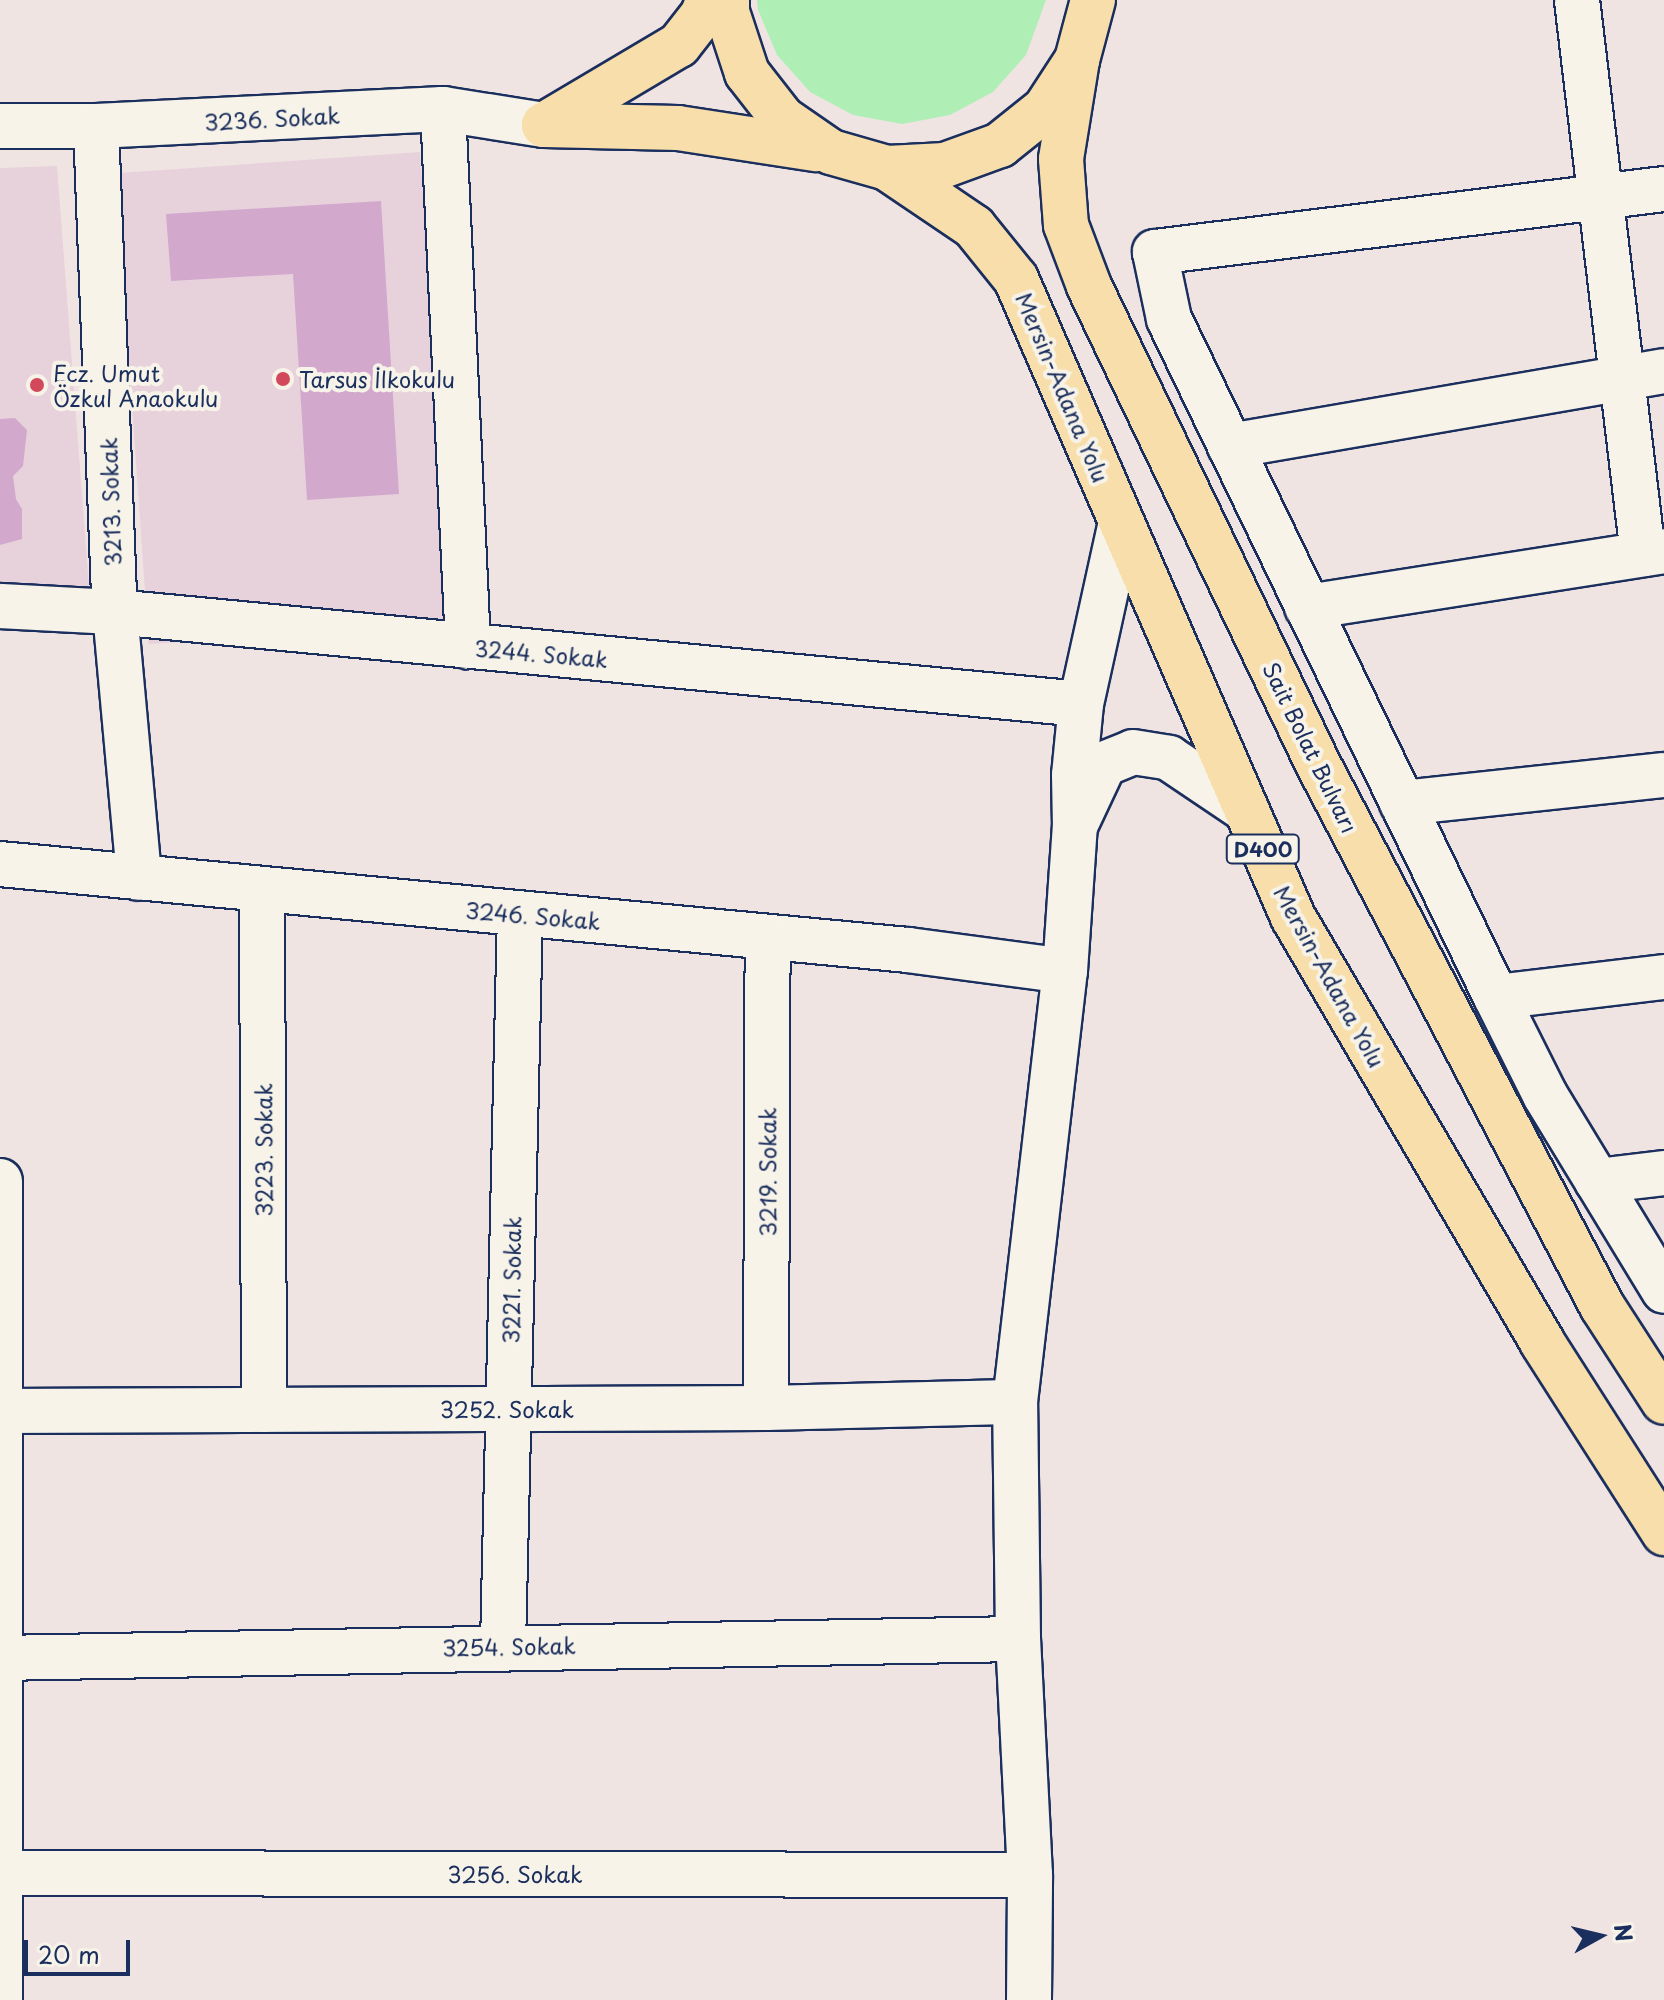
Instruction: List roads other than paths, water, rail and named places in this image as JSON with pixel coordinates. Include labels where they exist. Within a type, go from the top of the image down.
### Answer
[{"type":"highway","points":[[544,125],[679,45],[703,14],[708,0]]},
{"type":"highway","points":[[727,0],[727,12],[747,73],[783,119],[831,152]]},
{"type":"highway","points":[[544,125],[678,128],[760,137],[887,168],[945,165],[1000,145],[1045,109],[1077,60],[1093,1]]},
{"type":"highway","name":"Sait Bolat Bulvarı","points":[[1077,60],[1061,159],[1066,225],[1089,286],[1318,764],[1602,1306],[1664,1402]]},
{"type":"highway","name":"Mersin-Adana Yolu","points":[[887,168],[974,227],[1016,279],[1293,917],[1542,1342],[1664,1533]]},
{"type":"street","points":[[1307,607],[1653,552],[1643,374],[1600,196],[1577,0]]},
{"type":"street","name":"3236. Sokak","points":[[0,126],[96,126],[443,109],[544,125]]},
{"type":"street","points":[[443,109],[468,646]]},
{"type":"street","name":"3213. Sokak","points":[[96,126],[115,612],[139,878]]},
{"type":"street","points":[[1664,189],[1155,252],[1169,319],[1496,997],[1545,1095],[1664,1291]]},
{"type":"street","points":[[1230,446],[1643,374]]},
{"type":"street","points":[[1029,2000],[1030,1875],[1018,1639],[1015,1402],[1065,971],[1075,826],[1074,775],[1081,704],[1121,522]]},
{"type":"street","name":"3244. Sokak","points":[[0,606],[115,612],[1081,704]]},
{"type":"street","points":[[1075,826],[1104,764],[1133,752],[1169,758],[1246,810]]},
{"type":"street","points":[[1402,803],[1664,775]]},
{"type":"street","name":"3246. Sokak","points":[[0,864],[768,937],[1065,971]]},
{"type":"street","name":"3223. Sokak","points":[[262,890],[264,1410]]},
{"type":"street","name":"3221. Sokak","points":[[503,1646],[520,914]]},
{"type":"street","name":"3219. Sokak","points":[[766,1408],[768,937]]},
{"type":"street","points":[[1496,997],[1664,977]]},
{"type":"street","points":[[1597,1181],[1664,1173]]},
{"type":"street","points":[[0,1181],[0,2000]]},
{"type":"street","name":"3252. Sokak","points":[[1,1411],[766,1408],[1015,1402]]},
{"type":"street","name":"3254. Sokak","points":[[1,1658],[503,1646],[1018,1639]]},
{"type":"street","name":"3256. Sokak","points":[[0,1873],[1030,1875]]},
{"type":"place","name":"Tarsus İlkokulu","points":[[283,379]]},
{"type":"place","name":"Ecz. Umut Özkul Anaokulu","points":[[37,385]]}]
